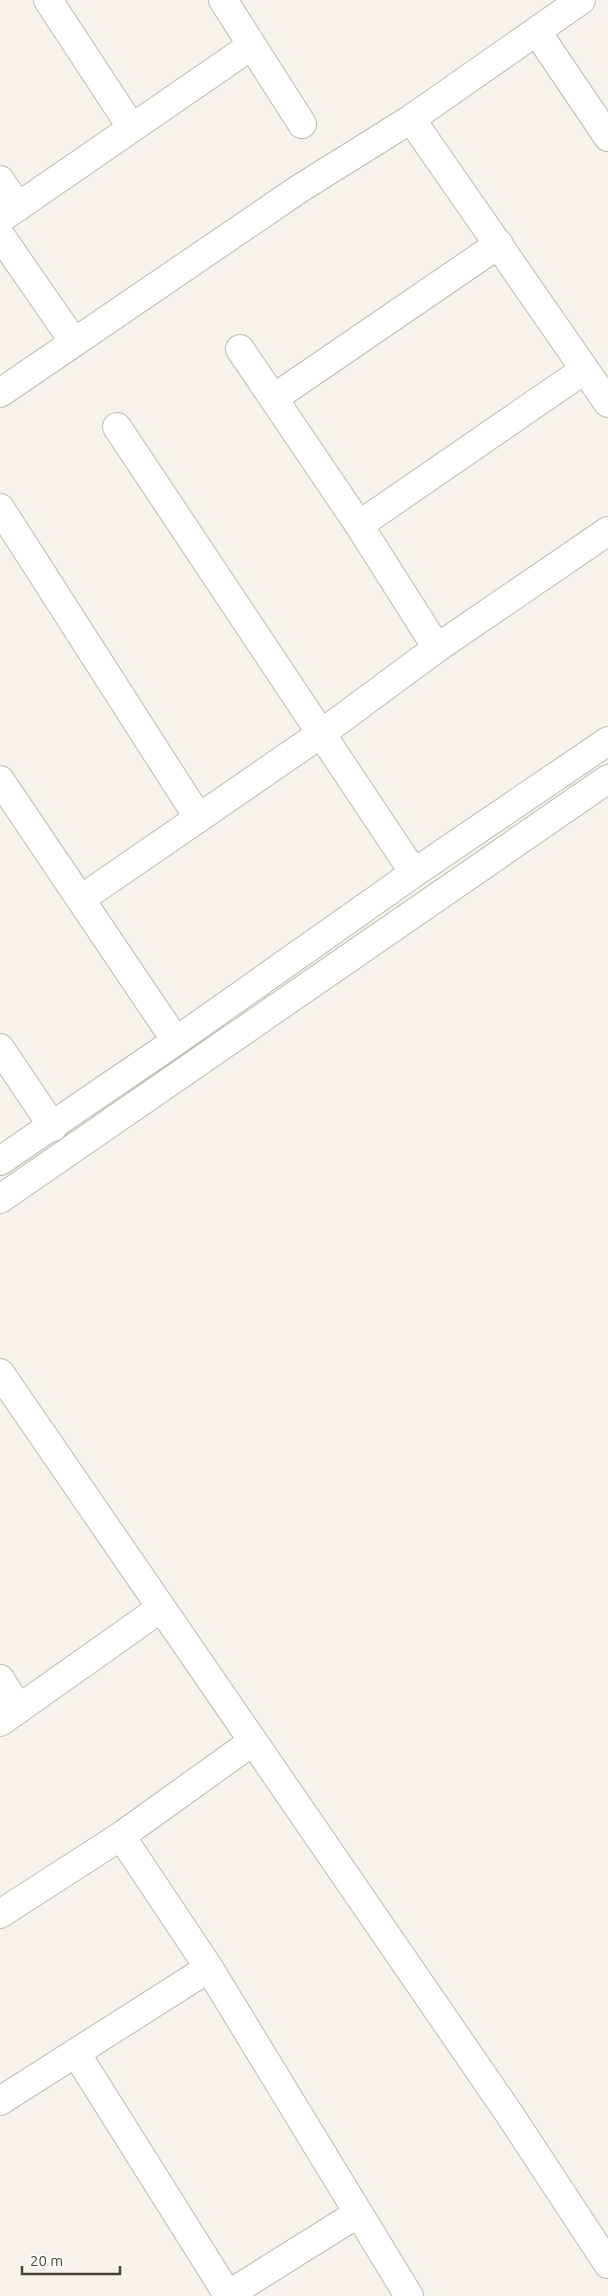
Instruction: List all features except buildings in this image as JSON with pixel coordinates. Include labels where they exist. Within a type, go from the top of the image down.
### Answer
[{"type":"street","points":[[48,0],[132,128]]},
{"type":"street","points":[[223,0],[302,124]]},
{"type":"street","points":[[0,393],[299,190],[411,119],[581,0]]},
{"type":"street","points":[[537,32],[608,137]]},
{"type":"street","points":[[0,180],[9,213],[251,46]]},
{"type":"street","points":[[411,119],[608,404]]},
{"type":"street","points":[[0,235],[74,342]]},
{"type":"street","points":[[274,398],[499,244]]},
{"type":"street","points":[[240,349],[359,525],[437,648]]},
{"type":"street","points":[[359,525],[584,370]]},
{"type":"street","points":[[117,427],[414,873]]},
{"type":"street","points":[[2,510],[198,817]]},
{"type":"street","points":[[81,899],[322,733],[437,648],[608,531]]},
{"type":"street","points":[[0,1161],[53,1127],[414,873],[608,741]]},
{"type":"street","points":[[0,1199],[608,779]]},
{"type":"street","points":[[0,780],[176,1041]]},
{"type":"street","points":[[0,1048],[53,1127]]},
{"type":"street","points":[[0,1373],[508,2112],[608,2264]]},
{"type":"street","points":[[0,1679],[9,1715],[161,1608]]},
{"type":"street","points":[[0,1914],[121,1836],[252,1742]]},
{"type":"street","points":[[121,1836],[209,1968],[408,2296]]},
{"type":"street","points":[[0,2101],[209,1968]]},
{"type":"street","points":[[76,2053],[227,2295],[357,2214]]}]
